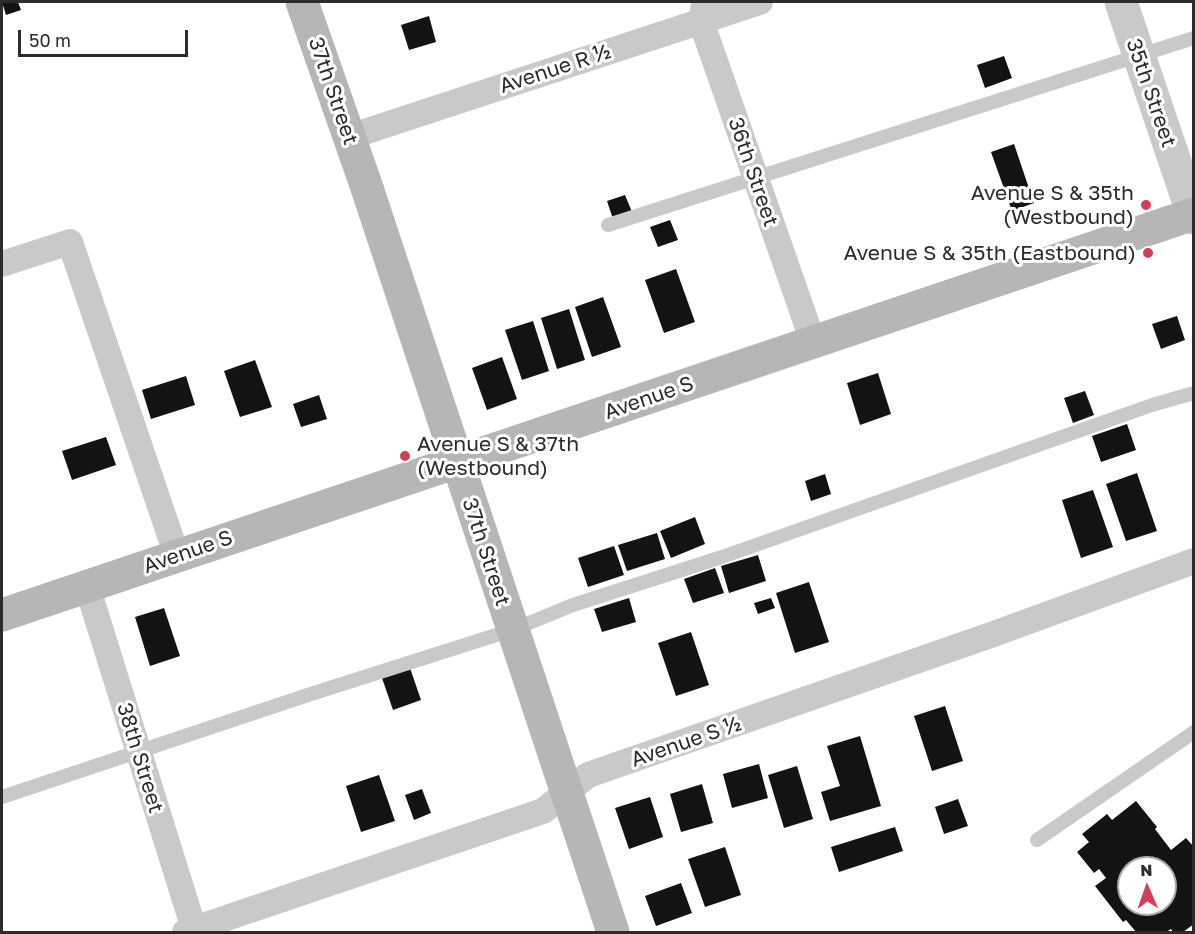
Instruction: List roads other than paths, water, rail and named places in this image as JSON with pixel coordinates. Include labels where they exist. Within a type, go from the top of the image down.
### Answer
[{"type":"main road","name":"37th Street","points":[[302,2],[349,137],[613,933]]},
{"type":"main road","name":"Avenue S","points":[[2,615],[1193,215]]},
{"type":"street","name":"Avenue R ½","points":[[349,137],[703,11],[760,2]]},
{"type":"street","name":"35th Street","points":[[1121,2],[1193,215]]},
{"type":"street","name":"36th Street","points":[[703,11],[755,178],[813,342]]},
{"type":"street","points":[[2,264],[70,242],[177,556]]},
{"type":"street","name":"Avenue S ½","points":[[189,931],[543,811],[588,775],[977,640],[1194,561]]},
{"type":"street","name":"38th Street","points":[[87,586],[138,751],[189,931]]},
{"type":"lane","points":[[608,225],[1194,38]]},
{"type":"lane","points":[[2,797],[512,630],[573,605],[722,557],[1141,409],[1194,393]]},
{"type":"lane","points":[[1037,840],[1194,732]]},
{"type":"place","name":"Avenue S & 35th (Westbound)","points":[[1146,205]]},
{"type":"place","name":"Avenue S & 35th (Eastbound)","points":[[1148,253]]},
{"type":"place","name":"Avenue S & 37th (Westbound)","points":[[405,456]]}]
